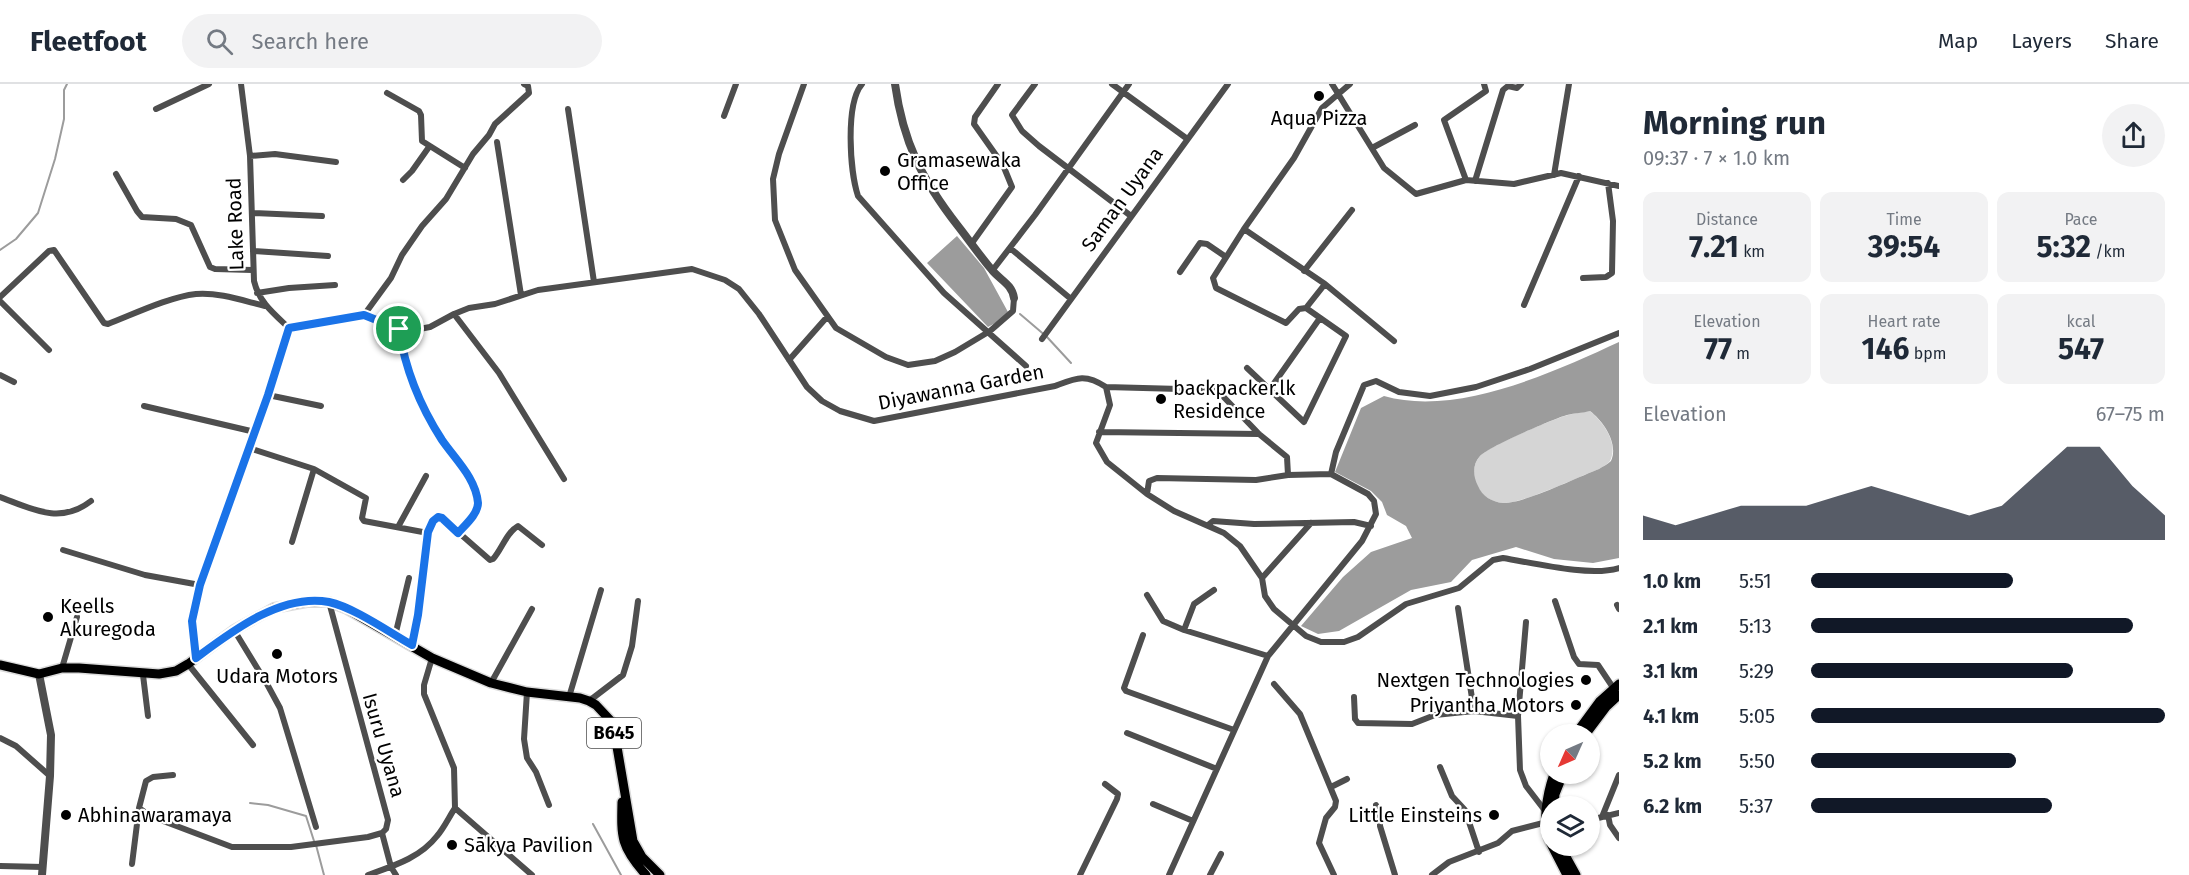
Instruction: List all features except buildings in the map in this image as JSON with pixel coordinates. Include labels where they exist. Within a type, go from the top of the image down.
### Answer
[{"type":"main road","name":"B645","points":[[0,665],[39,674],[62,668],[143,675],[176,671],[234,630],[274,608],[307,602],[328,602],[347,609],[432,658],[491,683],[526,692],[589,701],[597,705],[611,721],[633,841],[642,857],[660,875]]},
{"type":"main road","points":[[1583,724],[1600,701],[1617,689]]},
{"type":"main road","points":[[1593,724],[1617,689]]},
{"type":"main road","name":"B645","points":[[623,784],[622,835],[628,854],[646,875]]},
{"type":"main road","points":[[1556,856],[1564,874]]},
{"type":"main road","points":[[1566,856],[1576,875]]},
{"type":"street","points":[[156,108],[209,84]]},
{"type":"street","name":"Lake Road","points":[[241,84],[250,156],[252,270],[256,293],[265,306],[289,328]]},
{"type":"street","points":[[364,315],[391,278],[402,255],[422,226],[446,199],[495,124],[529,93],[528,86],[524,84]]},
{"type":"street","points":[[724,116],[736,84]]},
{"type":"street","points":[[804,84],[772,179],[775,220],[795,270],[836,328],[886,357],[908,365],[935,361],[986,333],[1013,311],[1014,298],[1011,286],[992,271],[938,199],[914,157],[901,121],[895,84]]},
{"type":"street","points":[[862,84],[853,102],[851,118],[854,184],[858,196],[944,293],[986,333],[1026,366]]},
{"type":"street","points":[[972,243],[1012,187],[1003,165],[974,124],[975,117],[998,84]]},
{"type":"street","points":[[1035,84],[1012,115],[1015,123],[1039,146],[1131,216]]},
{"type":"street","points":[[1112,84],[1186,138]]},
{"type":"street","points":[[992,271],[1129,84]]},
{"type":"street","name":"Saman Uyana","points":[[1044,336],[1186,138],[1228,84]]},
{"type":"street","points":[[1332,84],[1384,168],[1416,194],[1466,180],[1514,184],[1561,173],[1619,186]]},
{"type":"street","points":[[1325,284],[1306,308],[1299,309],[1286,323],[1216,288],[1213,278],[1294,158],[1322,108],[1350,84]]},
{"type":"street","points":[[1466,180],[1444,120],[1486,91],[1484,84]]},
{"type":"street","points":[[1475,181],[1503,90],[1508,86],[1517,88],[1521,84]]},
{"type":"street","points":[[1554,175],[1569,84]]},
{"type":"street","points":[[387,93],[419,111],[422,141],[465,168]]},
{"type":"street","points":[[568,109],[594,282]]},
{"type":"street","points":[[1372,147],[1415,125]]},
{"type":"street","points":[[497,142],[521,295]]},
{"type":"street","points":[[403,180],[429,147]]},
{"type":"street","points":[[250,156],[275,154],[336,162]]},
{"type":"street","points":[[116,174],[142,217],[176,219],[191,225],[210,267],[214,270],[252,270]]},
{"type":"street","points":[[1524,305],[1579,176]]},
{"type":"street","points":[[1583,278],[1606,277],[1612,273],[1613,221],[1608,183]]},
{"type":"street","points":[[1304,271],[1352,210]]},
{"type":"street","points":[[252,213],[322,216]]},
{"type":"street","points":[[1244,229],[1325,284],[1394,341]]},
{"type":"street","points":[[1180,272],[1200,243],[1207,244],[1226,257]]},
{"type":"street","points":[[1010,248],[1071,299]]},
{"type":"street","points":[[49,350],[0,299],[49,251],[54,250],[104,323],[108,324],[152,306],[196,294],[218,295],[265,306]]},
{"type":"street","points":[[253,251],[328,256]]},
{"type":"street","name":"Diyawanna Garden","points":[[399,329],[414,330],[430,327],[469,308],[495,304],[538,290],[692,269],[725,280],[739,289],[759,314],[807,387],[822,401],[840,411],[874,421],[1055,386],[1080,376],[1097,381],[1106,387],[1217,390],[1259,434],[1287,457],[1288,474]]},
{"type":"street","points":[[256,293],[335,285]]},
{"type":"street","points":[[1247,368],[1304,422],[1346,336],[1306,308]]},
{"type":"street","points":[[454,314],[499,373],[564,479]]},
{"type":"street","points":[[253,745],[192,661],[192,621],[200,585],[268,395],[289,328],[364,315],[399,329],[402,351],[417,395],[442,439],[466,472],[476,494],[478,506],[472,518],[458,533]]},
{"type":"street","points":[[789,360],[827,317]]},
{"type":"street","points":[[1270,389],[1320,318]]},
{"type":"street","points":[[1331,474],[1336,452],[1364,385],[1376,381],[1399,392],[1430,396],[1476,387],[1530,369],[1619,333]]},
{"type":"street","points":[[0,375],[14,382]]},
{"type":"street","points":[[1106,387],[1110,405],[1096,443],[1107,462],[1147,494],[1174,511],[1224,533],[1240,546],[1262,578],[1265,596],[1274,609],[1306,636],[1321,642],[1344,642],[1358,637],[1406,604],[1460,588],[1493,560],[1503,558],[1575,570],[1619,568]]},
{"type":"street","points":[[268,395],[321,406]]},
{"type":"street","points":[[144,406],[255,432]]},
{"type":"street","points":[[1099,432],[1259,434]]},
{"type":"street","points":[[249,448],[314,469],[366,498],[362,518],[364,521],[428,532]]},
{"type":"street","points":[[292,542],[314,469]]},
{"type":"street","points":[[1147,494],[1149,481],[1157,478],[1256,480],[1288,474],[1331,474],[1368,494],[1374,501],[1376,514],[1362,541],[1268,656],[1169,875]]},
{"type":"street","points":[[398,527],[426,476]]},
{"type":"street","points":[[0,497],[44,514],[60,514],[84,506],[91,501]]},
{"type":"street","points":[[412,645],[428,532],[433,521],[438,517],[490,560],[497,555],[511,531],[518,526],[542,545]]},
{"type":"street","points":[[1208,525],[1213,521],[1254,524],[1354,522],[1371,526]]},
{"type":"street","points":[[1262,578],[1311,523]]},
{"type":"street","points":[[63,550],[145,575],[200,585]]},
{"type":"street","points":[[395,636],[409,578]]},
{"type":"street","points":[[569,697],[601,590]]},
{"type":"street","points":[[1184,630],[1194,604],[1214,590]]},
{"type":"street","points":[[1147,595],[1163,621],[1184,630],[1268,656]]},
{"type":"street","points":[[589,701],[623,675],[632,646],[638,601]]},
{"type":"street","points":[[1555,601],[1574,657],[1579,664],[1598,665],[1617,689]]},
{"type":"street","name":"Isuru Uyana","points":[[328,602],[388,820],[386,830],[381,833]]},
{"type":"street","points":[[1458,608],[1474,711]]},
{"type":"street","points":[[491,683],[532,609]]},
{"type":"street","points":[[62,668],[78,617]]},
{"type":"street","points":[[1526,622],[1518,716],[1520,770],[1526,786],[1540,803]]},
{"type":"street","points":[[234,630],[279,708],[316,826]]},
{"type":"street","points":[[1143,635],[1124,688],[1126,691],[1234,730]]},
{"type":"street","points":[[368,875],[405,861],[424,850],[437,836],[455,808],[454,768],[424,694],[424,685],[432,658]]},
{"type":"street","points":[[0,867],[43,871],[51,735],[39,674]]},
{"type":"street","points":[[143,675],[148,716]]},
{"type":"street","points":[[1274,684],[1300,714],[1336,801],[1335,807],[1326,818],[1319,843],[1334,875]]},
{"type":"street","points":[[526,692],[524,739],[527,758],[536,772],[549,805]]},
{"type":"street","points":[[1354,697],[1355,719],[1358,723],[1412,724],[1434,715],[1474,711],[1518,716]]},
{"type":"street","points":[[1127,733],[1217,769]]},
{"type":"street","points":[[0,738],[16,746],[50,776]]},
{"type":"street","points":[[1440,767],[1452,796],[1465,810],[1479,852]]},
{"type":"street","points":[[132,864],[139,808],[146,781],[153,777],[173,775]]},
{"type":"street","points":[[1619,775],[1605,816],[1619,838]]},
{"type":"street","points":[[1331,787],[1347,779]]},
{"type":"street","points":[[1080,875],[1117,799],[1118,794],[1106,784]]},
{"type":"street","points":[[1154,804],[1193,821]]},
{"type":"street","points":[[1376,805],[1395,875]]},
{"type":"street","points":[[139,808],[150,816],[232,847],[291,847],[368,837],[381,833],[391,867],[396,875]]},
{"type":"street","points":[[455,808],[532,875]]},
{"type":"street","points":[[1600,817],[1619,813]]},
{"type":"street","points":[[1432,875],[1449,862],[1479,852],[1498,843],[1512,831],[1540,819]]},
{"type":"street","points":[[1210,875],[1221,854]]},
{"type":"shaded area","points":[[957,236],[984,268],[1008,312],[988,327],[927,263]]},
{"type":"shaded area","points":[[1619,342],[1619,558],[1593,563],[1554,559],[1516,547],[1472,560],[1451,582],[1411,590],[1339,631],[1318,634],[1301,626],[1343,577],[1371,552],[1412,538],[1406,526],[1387,515],[1382,502],[1371,491],[1335,472],[1361,408],[1384,396],[1412,401],[1442,401],[1473,396],[1535,378]],"holes":[[[1590,411],[1608,433],[1613,447],[1611,461],[1607,464],[1551,489],[1512,502],[1495,501],[1485,496],[1480,490],[1474,471],[1477,459],[1485,452],[1567,415]]]},
{"type":"shaded area","points":[[1590,411],[1600,421],[1611,440],[1610,461],[1599,469],[1512,502],[1495,501],[1479,490],[1474,467],[1480,456],[1508,440],[1549,422],[1571,414]]},
{"type":"waterway","points":[[0,250],[16,239],[38,213],[55,159],[64,119],[64,90],[67,84]]},
{"type":"waterway","points":[[1020,314],[1047,337],[1071,363]]},
{"type":"waterway","points":[[250,803],[268,805],[306,816],[314,841]]},
{"type":"waterway","points":[[593,824],[621,875]]},
{"type":"waterway","points":[[316,845],[324,875]]},
{"type":"place","name":"Aqua Pizza","points":[[1319,96]]},
{"type":"place","name":"Gramasewaka Office","points":[[885,171]]},
{"type":"place","name":"backpacker.lk Residence","points":[[1161,399]]},
{"type":"place","name":"Keells Akuregoda","points":[[48,617]]},
{"type":"place","name":"Udara Motors","points":[[277,654]]},
{"type":"place","name":"Nextgen Technologies","points":[[1586,680]]},
{"type":"place","name":"Priyantha Motors","points":[[1576,705]]},
{"type":"place","name":"Abhinawaramaya","points":[[66,815]]},
{"type":"place","name":"Little Einsteins","points":[[1494,815]]},
{"type":"place","name":"Sākya Pavilion","points":[[452,845]]},
{"type":"route","points":[[364,315],[399,329],[402,351],[417,395],[442,439],[466,472],[476,494],[478,506],[472,518],[458,533],[442,518],[438,517],[433,521],[428,532],[412,645],[347,609],[328,602],[307,602],[274,608],[234,630],[196,658],[192,621],[200,585],[268,395],[289,328],[364,315]]}]
